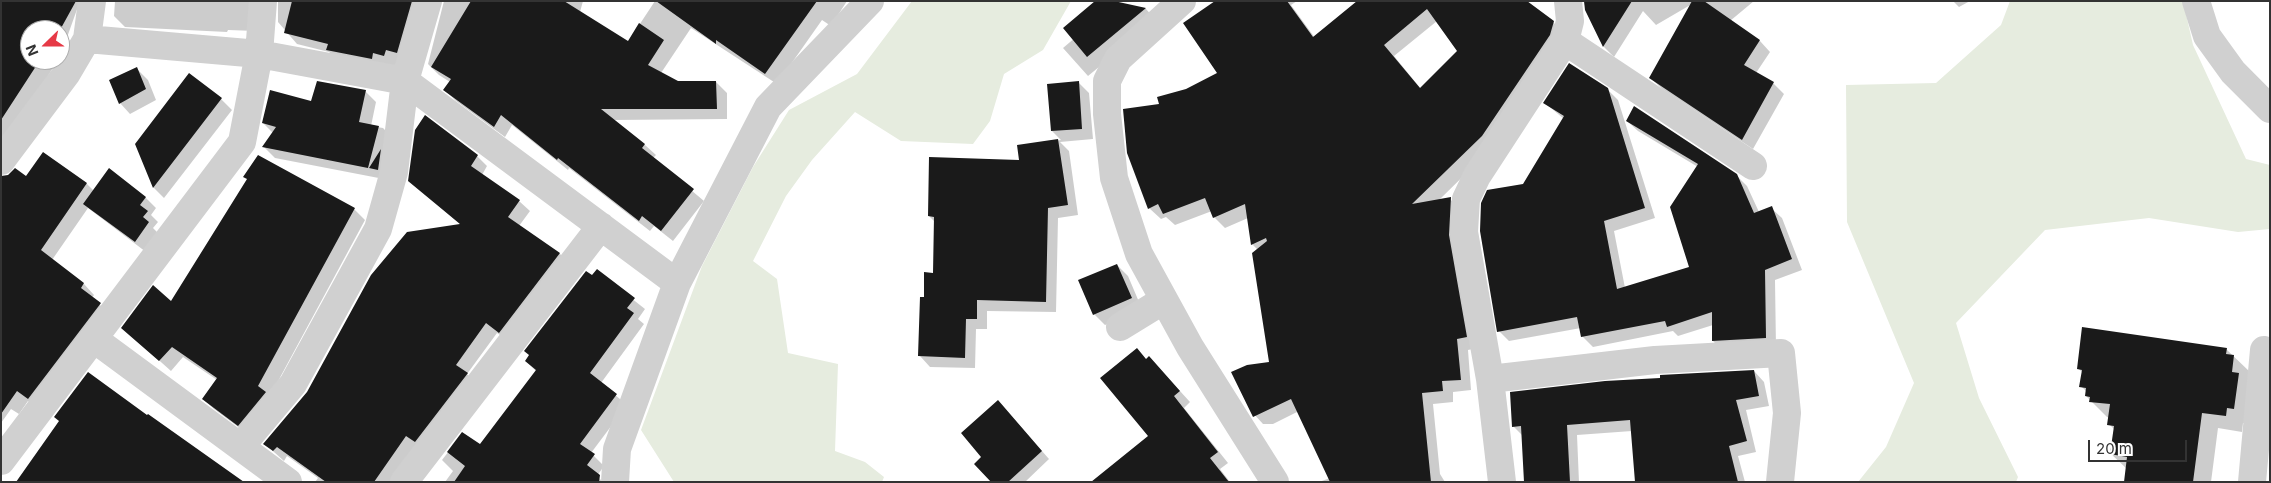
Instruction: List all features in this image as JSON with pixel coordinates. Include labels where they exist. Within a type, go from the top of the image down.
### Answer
[{"type":"street","points":[[1,161],[67,73],[87,39],[92,1]]},
{"type":"street","points":[[1,461],[242,142],[259,54],[263,1]]},
{"type":"street","points":[[241,446],[293,384],[378,229],[394,172],[405,81],[428,1]]},
{"type":"street","points":[[615,482],[617,449],[678,283],[768,107],[870,1]]},
{"type":"street","points":[[1182,1],[1118,59],[1107,80],[1107,114],[1114,178],[1139,254],[1190,347],[1276,482]]},
{"type":"street","points":[[1502,482],[1490,379],[1464,232],[1466,199],[1477,176],[1565,41],[1570,21],[1568,1]]},
{"type":"street","points":[[2196,1],[2207,36],[2233,72],[2270,109]]},
{"type":"street","points":[[87,39],[259,54],[405,81],[678,283]]},
{"type":"street","points":[[1565,41],[1753,166]]},
{"type":"street","points":[[404,482],[601,226]]},
{"type":"street","points":[[1120,327],[1164,300]]},
{"type":"street","points":[[94,339],[288,482]]},
{"type":"street","points":[[2252,482],[2264,350],[2270,352]]},
{"type":"street","points":[[1490,379],[1655,360],[1781,353],[1787,413],[1780,482]]},
{"type":"shaded area","points":[[912,1],[1071,1],[1043,50],[1004,74],[990,121],[973,144],[901,141],[855,112],[812,160],[786,196],[753,261],[777,279],[788,353],[838,364],[835,451],[865,462],[884,477],[882,482],[674,482],[641,430],[702,266],[753,167],[789,110],[857,74]]},
{"type":"shaded area","points":[[2010,1],[2183,1],[2193,45],[2246,159],[2270,165],[2270,229],[2238,232],[2149,218],[2045,230],[1956,323],[1979,398],[2018,477],[2016,482],[1858,482],[1886,447],[1914,383],[1847,222],[1846,85],[1936,83],[2001,25]]},
{"type":"building","points":[[1,1],[76,1],[66,20],[20,20],[20,70],[34,70],[1,120]]},
{"type":"building","points":[[292,1],[412,1],[397,53],[386,50],[384,56],[373,53],[372,59],[326,50],[328,44],[284,33]]},
{"type":"building","points":[[471,1],[564,1],[628,41],[639,23],[664,40],[648,65],[678,81],[716,81],[717,109],[601,109],[645,144],[642,148],[694,189],[661,231],[642,216],[639,221],[558,158],[557,160],[501,115],[494,127],[443,90],[451,79],[431,67]]},
{"type":"building","points":[[656,1],[817,1],[765,74],[716,40],[716,44]]},
{"type":"building","points":[[1095,1],[1114,1],[1146,8],[1087,57],[1063,28]]},
{"type":"building","points":[[1215,1],[1287,1],[1313,37],[1357,1],[1527,1],[1554,21],[1550,35],[1482,136],[1412,204],[1451,197],[1449,235],[1467,337],[1457,339],[1461,380],[1442,381],[1443,391],[1422,393],[1431,482],[1330,482],[1291,399],[1253,417],[1231,372],[1247,365],[1269,362],[1252,253],[1267,241],[1266,238],[1251,245],[1245,204],[1213,218],[1205,198],[1163,214],[1158,204],[1148,209],[1127,153],[1123,109],[1159,104],[1157,97],[1186,89],[1217,73],[1183,23]],"holes":[[[1427,9],[1457,51],[1420,88],[1384,45]]]},
{"type":"building","points":[[1584,1],[1632,1],[1603,47],[1585,10]]},
{"type":"building","points":[[1692,1],[1704,1],[1760,40],[1744,65],[1774,82],[1742,140],[1649,78]]},
{"type":"building","points":[[1569,63],[1608,88],[1645,208],[1604,221],[1617,289],[1689,267],[1670,207],[1698,164],[1626,121],[1634,106],[1737,174],[1754,213],[1772,206],[1792,259],[1765,270],[1766,338],[1712,341],[1712,312],[1667,327],[1665,321],[1581,337],[1577,317],[1497,332],[1480,231],[1481,203],[1487,190],[1523,184],[1564,116],[1543,103]]},
{"type":"building","points":[[137,67],[146,89],[119,104],[109,80]]},
{"type":"building","points":[[189,73],[222,98],[153,188],[135,144]]},
{"type":"building","points":[[317,81],[366,90],[359,122],[379,126],[368,168],[262,147],[276,127],[262,123],[270,90],[311,101]]},
{"type":"building","points":[[1079,81],[1082,129],[1051,131],[1047,84]]},
{"type":"building","points":[[425,115],[478,155],[471,166],[520,200],[508,217],[560,253],[499,333],[486,323],[456,365],[468,373],[415,442],[406,436],[374,482],[326,482],[277,447],[273,451],[263,444],[307,392],[371,275],[407,232],[460,224],[408,181],[415,130]]},
{"type":"building","points":[[1058,139],[1068,205],[1048,208],[1046,302],[977,300],[977,319],[966,319],[965,358],[918,356],[920,297],[924,297],[924,272],[933,273],[934,217],[928,216],[929,157],[1019,160],[1017,145]]},
{"type":"building","points":[[381,149],[378,170],[369,168]]},
{"type":"building","points":[[43,152],[87,183],[41,250],[84,283],[81,288],[101,303],[28,399],[17,391],[1,414],[1,176],[8,175],[15,168],[26,176]]},
{"type":"building","points":[[258,155],[355,208],[258,386],[266,392],[238,426],[202,399],[217,378],[172,347],[159,361],[121,328],[153,285],[171,301],[247,179],[243,177]]},
{"type":"building","points":[[109,168],[146,197],[140,205],[148,211],[143,217],[149,222],[135,242],[83,204]]},
{"type":"building","points":[[1117,264],[1132,298],[1093,315],[1078,280]]},
{"type":"building","points":[[597,269],[635,298],[627,308],[634,313],[590,373],[617,394],[580,444],[595,454],[587,465],[600,475],[599,482],[454,482],[465,466],[447,452],[462,432],[480,444],[536,370],[525,361],[529,355],[524,351],[586,271],[592,275]]},
{"type":"building","points":[[2082,327],[2227,348],[2226,354],[2234,355],[2232,372],[2239,373],[2234,409],[2227,408],[2226,416],[2202,413],[2193,482],[2124,482],[2127,457],[2110,454],[2114,426],[2107,425],[2110,404],[2089,402],[2090,397],[2085,396],[2086,388],[2079,387],[2082,370],[2077,369]]},
{"type":"building","points":[[1137,348],[1146,359],[1149,356],[1180,391],[1174,396],[1218,452],[1210,458],[1229,482],[1091,482],[1148,436],[1100,378]]},
{"type":"building","points":[[1754,370],[1759,396],[1736,400],[1747,441],[1729,446],[1738,482],[1635,482],[1630,420],[1567,425],[1570,482],[1524,482],[1521,426],[1512,427],[1510,392],[1605,381],[1660,378],[1660,375]]},
{"type":"building","points":[[88,372],[244,482],[16,482],[59,421],[54,417]]},
{"type":"building","points":[[998,400],[1042,451],[1008,482],[991,482],[974,464],[981,457],[961,433]]}]
